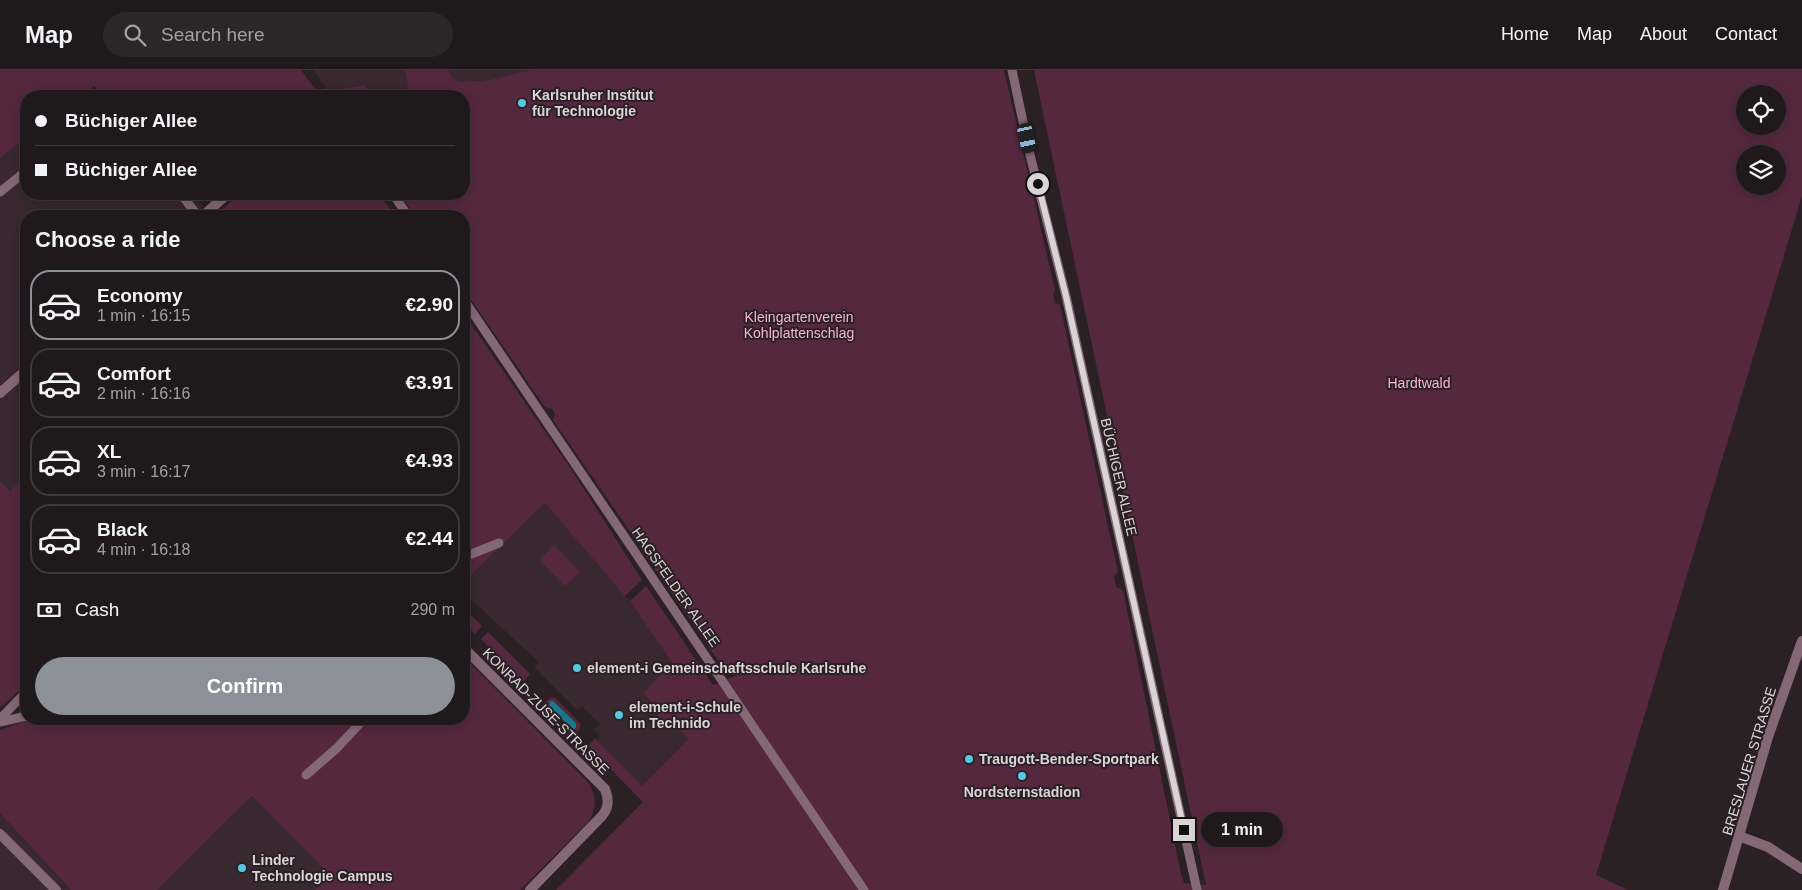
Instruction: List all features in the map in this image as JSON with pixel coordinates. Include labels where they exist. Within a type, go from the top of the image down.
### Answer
[{"type":"street","points":[[210,210],[221,200]]},
{"type":"street","points":[[0,393],[20,375]]},
{"type":"street","name":"BRESLAUER STRASSE","points":[[1724,890],[1776,711],[1802,640]]},
{"type":"street","name":"KONRAD-ZUSE-STRASSE","points":[[470,654],[605,789],[607,795],[608,803],[602,816],[530,890]]},
{"type":"street","points":[[0,834],[56,890]]},
{"type":"street","points":[[1739,836],[1768,848],[1802,869]]},
{"type":"lane","name":"BÜCHIGER ALLEE","points":[[1012,70],[1030,155],[1066,296],[1194,889]]},
{"type":"lane","points":[[0,192],[20,176]]},
{"type":"lane","points":[[186,200],[193,210]]},
{"type":"lane","name":"HAGSFELDER ALLEE","points":[[470,309],[863,889]]},
{"type":"lane","points":[[470,555],[499,543]]},
{"type":"lane","points":[[0,720],[20,698]]},
{"type":"lane","points":[[0,720],[20,717]]},
{"type":"lane","points":[[306,775],[337,748],[358,725]]},
{"type":"shaded area","points":[[313,70],[726,70],[470,95],[470,90],[328,90]]},
{"type":"shaded area","points":[[20,143],[20,200],[198,200],[203,206],[198,210],[20,210],[20,367],[0,385],[0,158]]},
{"type":"shaded area","points":[[20,380],[20,482],[10,491],[0,481],[0,398]]},
{"type":"shaded area","points":[[545,503],[630,601],[672,663],[702,723],[643,801],[617,760],[597,740],[600,737],[594,730],[600,724],[582,706],[577,710],[534,667],[539,662],[470,599],[470,576]]},
{"type":"shaded area","points":[[252,796],[330,875],[315,890],[157,890]]},
{"type":"shaded area","points":[[0,813],[71,890],[0,890]]},
{"type":"green space","points":[[0,70],[301,70],[316,90],[98,90],[94,86],[89,90],[20,90],[20,143],[0,158]]},
{"type":"green space","points":[[405,70],[448,70],[455,80],[482,82],[532,70],[1004,70],[1055,290],[1053,294],[1055,303],[1060,305],[1118,572],[1114,577],[1116,587],[1123,590],[1181,874],[1184,883],[1206,885],[1034,70],[1802,70],[1802,196],[1596,875],[1628,890],[556,890],[643,802],[588,746],[595,738],[642,786],[689,739],[676,726],[673,730],[655,712],[658,708],[643,693],[672,663],[630,601],[646,586],[713,685],[737,675],[735,667],[722,666],[639,546],[642,544],[640,537],[634,537],[553,420],[555,415],[553,409],[545,407],[470,298],[470,210],[411,210],[404,200],[470,200],[470,90],[409,90]]},
{"type":"green space","points":[[365,85],[366,90],[339,90]]},
{"type":"green space","points":[[233,200],[383,200],[391,210],[222,210]]},
{"type":"green space","points":[[470,323],[575,475],[642,580],[625,596],[545,503],[470,576]]},
{"type":"green space","points":[[0,481],[10,491],[20,482],[20,690],[0,708]]},
{"type":"green space","points":[[554,545],[580,572],[565,586],[539,560]]},
{"type":"green space","points":[[470,614],[482,626],[475,634],[470,629]]},
{"type":"green space","points":[[488,632],[530,674],[523,682],[481,639]]},
{"type":"green space","points":[[470,663],[585,779],[592,789],[595,805],[589,821],[520,890],[315,890],[330,875],[252,796],[157,890],[71,890],[0,813],[0,730],[20,723],[20,725],[470,725]]},
{"type":"green space","points":[[550,698],[555,698],[580,723],[580,729],[575,733],[545,703]]},
{"type":"water","points":[[550,701],[553,701],[576,723],[576,728],[573,729],[549,706]]},
{"type":"place","name":"Karlsruher Institut für Technologie","points":[[522,103]]},
{"type":"place","name":"element-i Gemeinschaftsschule Karlsruhe","points":[[577,668]]},
{"type":"place","name":"element-i-Schule im Technido","points":[[619,715]]},
{"type":"place","name":"Traugott-Bender-Sportpark","points":[[969,759]]},
{"type":"place","name":"Nordsternstadion","points":[[1022,776]]},
{"type":"place","name":"Linder Technologie Campus","points":[[242,868]]},
{"type":"route","points":[[1038,184],[1066,296],[1184,830]]},
{"type":"park label","name":"Kleingartenverein Kohlplattenschlag","points":[[799,326]]},
{"type":"park label","name":"Hardtwald","points":[[1419,383]]}]
